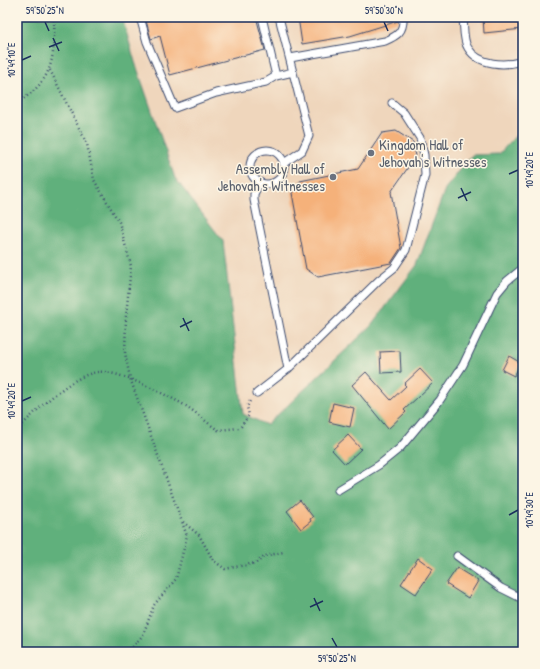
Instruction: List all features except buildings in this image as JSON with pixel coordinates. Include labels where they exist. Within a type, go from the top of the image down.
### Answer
[{"type":"lane","points":[[140,17],[147,42],[175,108],[216,93],[266,82],[276,76],[294,72]]},
{"type":"lane","points":[[262,17],[276,76]]},
{"type":"lane","points":[[279,17],[309,136],[302,151],[284,163]]},
{"type":"lane","points":[[290,58],[385,41],[401,32],[403,17]]},
{"type":"lane","points":[[463,17],[467,48],[478,58],[492,63],[511,64],[523,61]]},
{"type":"lane","points":[[257,393],[288,369],[379,280],[394,268],[406,250],[425,174],[424,155],[420,138],[410,121],[392,103]]},
{"type":"lane","points":[[266,149],[275,151],[282,156],[284,163],[283,174],[277,181],[269,184],[260,182],[252,175],[250,167],[252,158],[258,152],[266,149]]},
{"type":"lane","points":[[260,182],[254,194],[254,200],[288,369]]},
{"type":"lane","points":[[338,490],[379,465],[400,448],[440,400],[463,365],[498,293],[507,282],[523,268]]},
{"type":"lane","points":[[458,556],[501,588],[523,599]]},
{"type":"path","points":[[17,103],[33,93],[50,70],[53,54],[53,17]]},
{"type":"path","points":[[50,70],[86,144],[94,180],[119,222],[131,266],[126,316],[125,353],[130,378],[187,536],[176,579],[154,605],[144,635],[128,652]]},
{"type":"path","points":[[17,430],[42,405],[79,378],[99,372],[130,378],[186,406],[218,430],[240,428],[249,415],[247,407],[250,400],[257,393]]},
{"type":"path","points":[[182,521],[199,535],[213,560],[224,569],[256,563],[265,556],[284,552]]},
{"type":"shaded area","points":[[122,17],[523,17],[523,128],[499,154],[445,189],[417,265],[371,326],[267,425],[243,414],[223,241],[175,178]]},
{"type":"green space","points":[[17,17],[122,17],[135,62],[175,178],[223,241],[243,414],[267,425],[371,326],[417,265],[445,189],[472,155],[499,154],[523,128],[523,652],[17,652]]},
{"type":"place","name":"Kingdom Hall of Jehovah's Witnesses","points":[[371,153]]},
{"type":"place","name":"Assembly Hall of Jehovah's Witnesses","points":[[333,177]]}]
